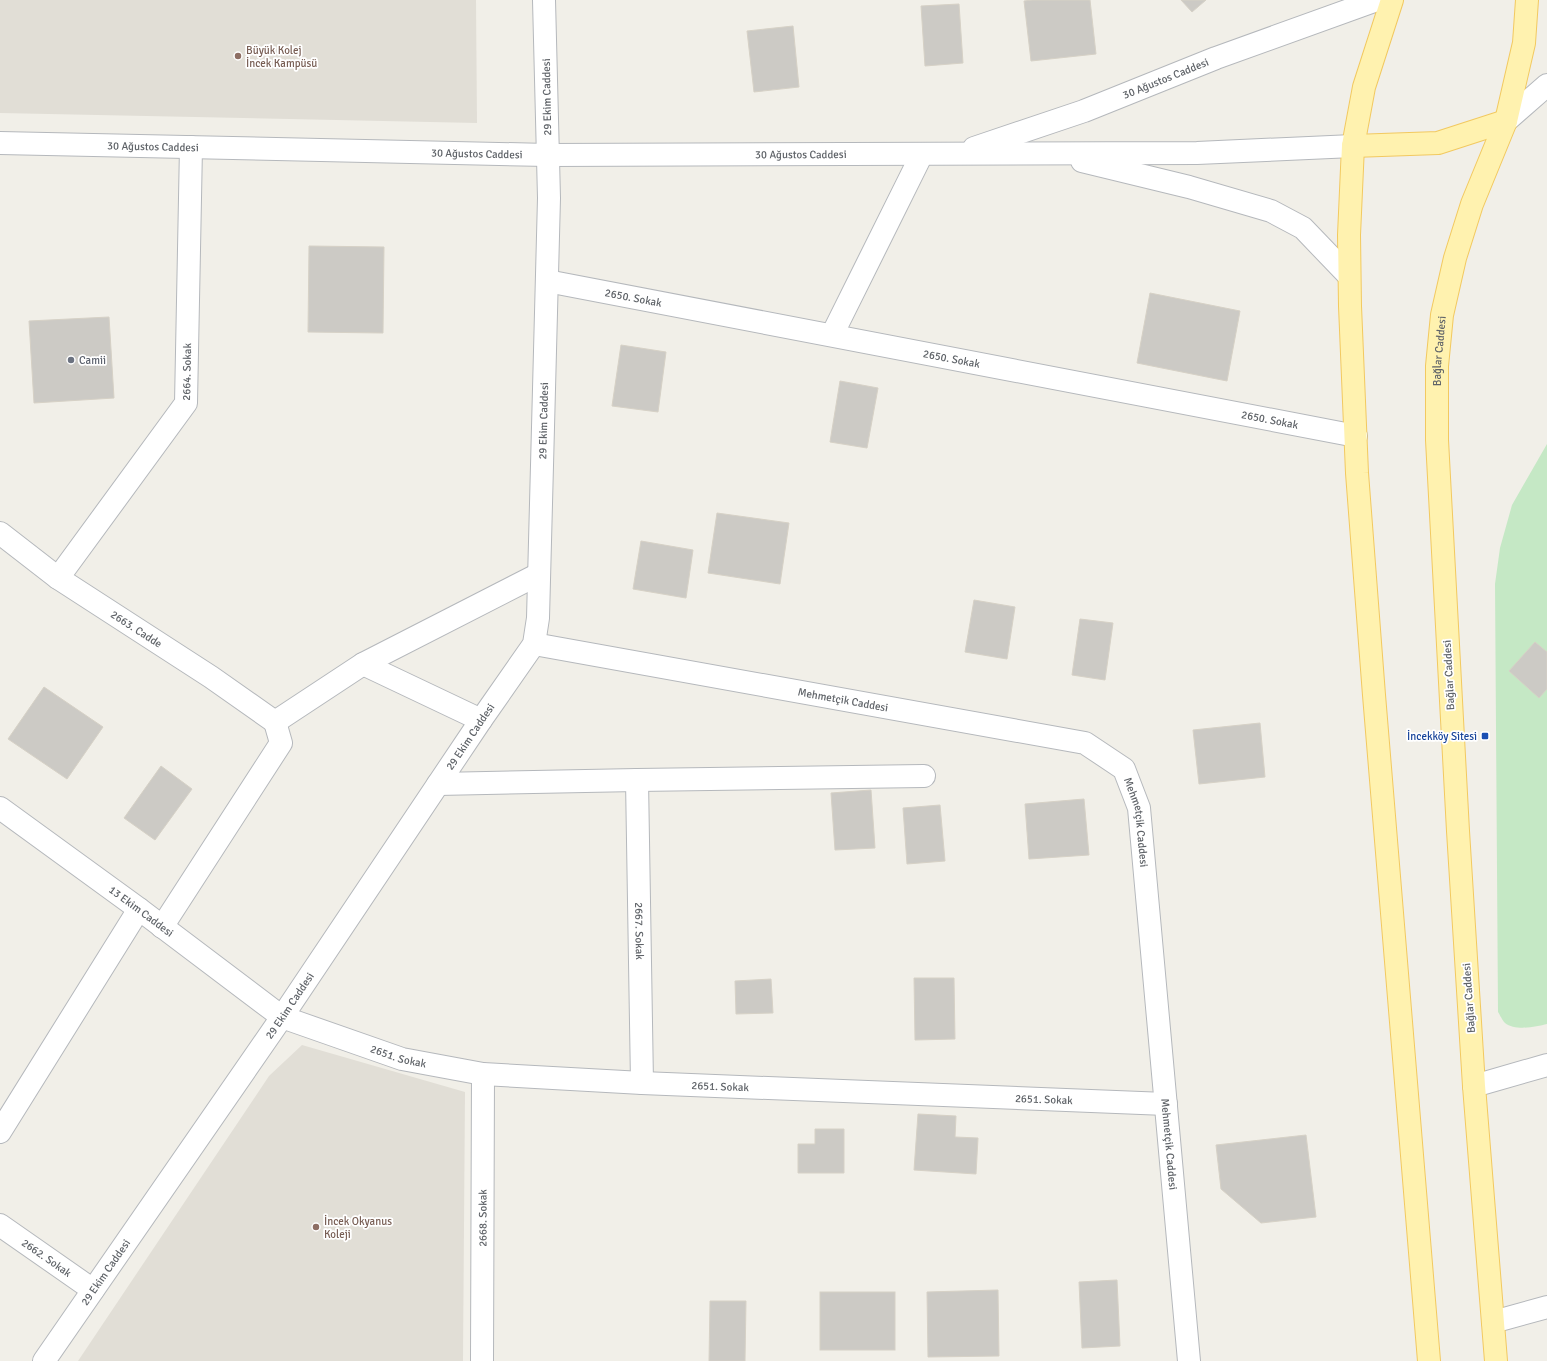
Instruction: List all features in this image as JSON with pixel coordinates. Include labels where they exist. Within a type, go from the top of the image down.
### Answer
[{"type":"main road","points":[[1392,0],[1364,87],[1353,146],[1349,235],[1349,276],[1356,436],[1374,695],[1429,1361]]},
{"type":"main road","name":"Bağlar Caddesi","points":[[1496,1361],[1474,1086],[1446,621],[1437,440],[1437,366],[1442,315],[1455,258],[1472,204],[1506,121],[1524,43],[1527,0]]},
{"type":"main road","points":[[1353,146],[1438,143],[1506,121]]},
{"type":"street","name":"29 Ekim Caddesi","points":[[44,1361],[282,1017],[481,720],[534,644],[538,618],[549,198],[544,0]]},
{"type":"street","name":"30 Ağustos Caddesi","points":[[954,154],[1084,111],[1216,58],[1377,0]]},
{"type":"street","points":[[1506,121],[1547,85]]},
{"type":"street","name":"30 Ağustos Caddesi","points":[[0,143],[548,155],[1197,153],[1353,146]]},
{"type":"street","name":"2664. Sokak","points":[[58,578],[186,403],[191,147]]},
{"type":"street","points":[[832,335],[922,154]]},
{"type":"street","points":[[1050,154],[1189,187],[1271,211],[1303,228],[1349,276]]},
{"type":"street","name":"2650. Sokak","points":[[547,281],[1356,436]]},
{"type":"street","name":"2663. Cadde","points":[[0,533],[58,578],[211,677],[275,722]]},
{"type":"street","points":[[162,927],[281,744],[275,722],[363,664],[539,574]]},
{"type":"street","name":"Mehmetçik Caddesi","points":[[534,644],[1085,743],[1124,769],[1139,808],[1189,1361]]},
{"type":"street","points":[[363,664],[481,720]]},
{"type":"street","points":[[438,784],[924,776]]},
{"type":"street","name":"2667. Sokak","points":[[637,780],[642,1083]]},
{"type":"street","name":"13 Ekim Caddesi","points":[[0,808],[139,909],[282,1017]]},
{"type":"street","points":[[0,1132],[139,909]]},
{"type":"street","name":"2651. Sokak","points":[[282,1017],[402,1059],[483,1074],[642,1083],[1166,1104]]},
{"type":"street","points":[[1474,1086],[1547,1065]]},
{"type":"street","name":"2668. Sokak","points":[[482,1361],[483,1074]]},
{"type":"street","name":"2662. Sokak","points":[[0,1225],[93,1290]]},
{"type":"street","points":[[1493,1322],[1547,1307]]},
{"type":"shaded area","name":"Büyük Kolej İncek Kampüsü","points":[[0,0],[476,0],[477,123],[0,113]]},
{"type":"shaded area","name":"İncek Okyanus Koleji","points":[[302,1045],[465,1092],[463,1361],[78,1361],[269,1076]]},
{"type":"green space","points":[[1547,444],[1547,1024],[1520,1028],[1505,1023],[1498,1012],[1495,584],[1500,548],[1512,505]]},
{"type":"building","points":[[1090,0],[1096,54],[1031,61],[1024,1]]},
{"type":"building","points":[[1181,0],[1206,0],[1192,12]]},
{"type":"building","points":[[959,4],[963,63],[925,66],[921,6]]},
{"type":"building","points":[[793,26],[799,87],[754,92],[747,31]]},
{"type":"building","points":[[309,246],[384,247],[383,333],[308,332]]},
{"type":"building","points":[[1150,293],[1240,311],[1227,381],[1137,363]]},
{"type":"building","name":"Camii","points":[[109,317],[114,398],[34,403],[29,321]]},
{"type":"building","points":[[621,345],[666,352],[658,412],[612,406]]},
{"type":"building","points":[[840,381],[878,388],[867,448],[830,442]]},
{"type":"building","points":[[717,513],[789,523],[780,584],[708,573]]},
{"type":"building","points":[[641,541],[693,550],[686,598],[633,589]]},
{"type":"building","points":[[974,600],[1015,607],[1007,659],[965,652]]},
{"type":"building","points":[[1080,619],[1113,623],[1105,680],[1072,675]]},
{"type":"building","points":[[1535,642],[1547,652],[1547,689],[1539,698],[1509,671]]},
{"type":"building","points":[[44,687],[103,727],[67,779],[8,739]]},
{"type":"building","points":[[1260,723],[1265,777],[1199,784],[1193,730]]},
{"type":"building","points":[[161,766],[192,789],[155,840],[124,818]]},
{"type":"building","points":[[871,790],[875,848],[835,850],[831,793]]},
{"type":"building","points":[[1084,799],[1089,855],[1029,859],[1025,804]]},
{"type":"building","points":[[940,805],[945,861],[907,864],[903,808]]},
{"type":"building","points":[[914,978],[954,978],[955,1039],[915,1040]]},
{"type":"building","points":[[771,979],[773,1013],[736,1014],[735,981]]},
{"type":"building","points":[[918,1114],[956,1116],[955,1137],[978,1138],[976,1174],[914,1170]]},
{"type":"building","points":[[815,1129],[844,1129],[844,1173],[798,1173],[798,1144],[815,1144]]},
{"type":"building","points":[[1306,1135],[1316,1217],[1261,1223],[1221,1189],[1216,1145]]},
{"type":"building","points":[[1117,1280],[1120,1346],[1082,1348],[1079,1282]]},
{"type":"building","points":[[998,1290],[999,1356],[928,1357],[927,1292]]},
{"type":"building","points":[[820,1292],[895,1292],[895,1350],[820,1350]]},
{"type":"building","points":[[710,1301],[746,1301],[745,1361],[709,1361]]},
{"type":"place","name":"Büyük Kolej İncek Kampüsü","points":[[238,56]]},
{"type":"place","name":"Camii","points":[[71,360]]},
{"type":"place","name":"İncekköy Sitesi","points":[[1485,736]]},
{"type":"place","name":"İncek Okyanus Koleji","points":[[316,1227]]}]
